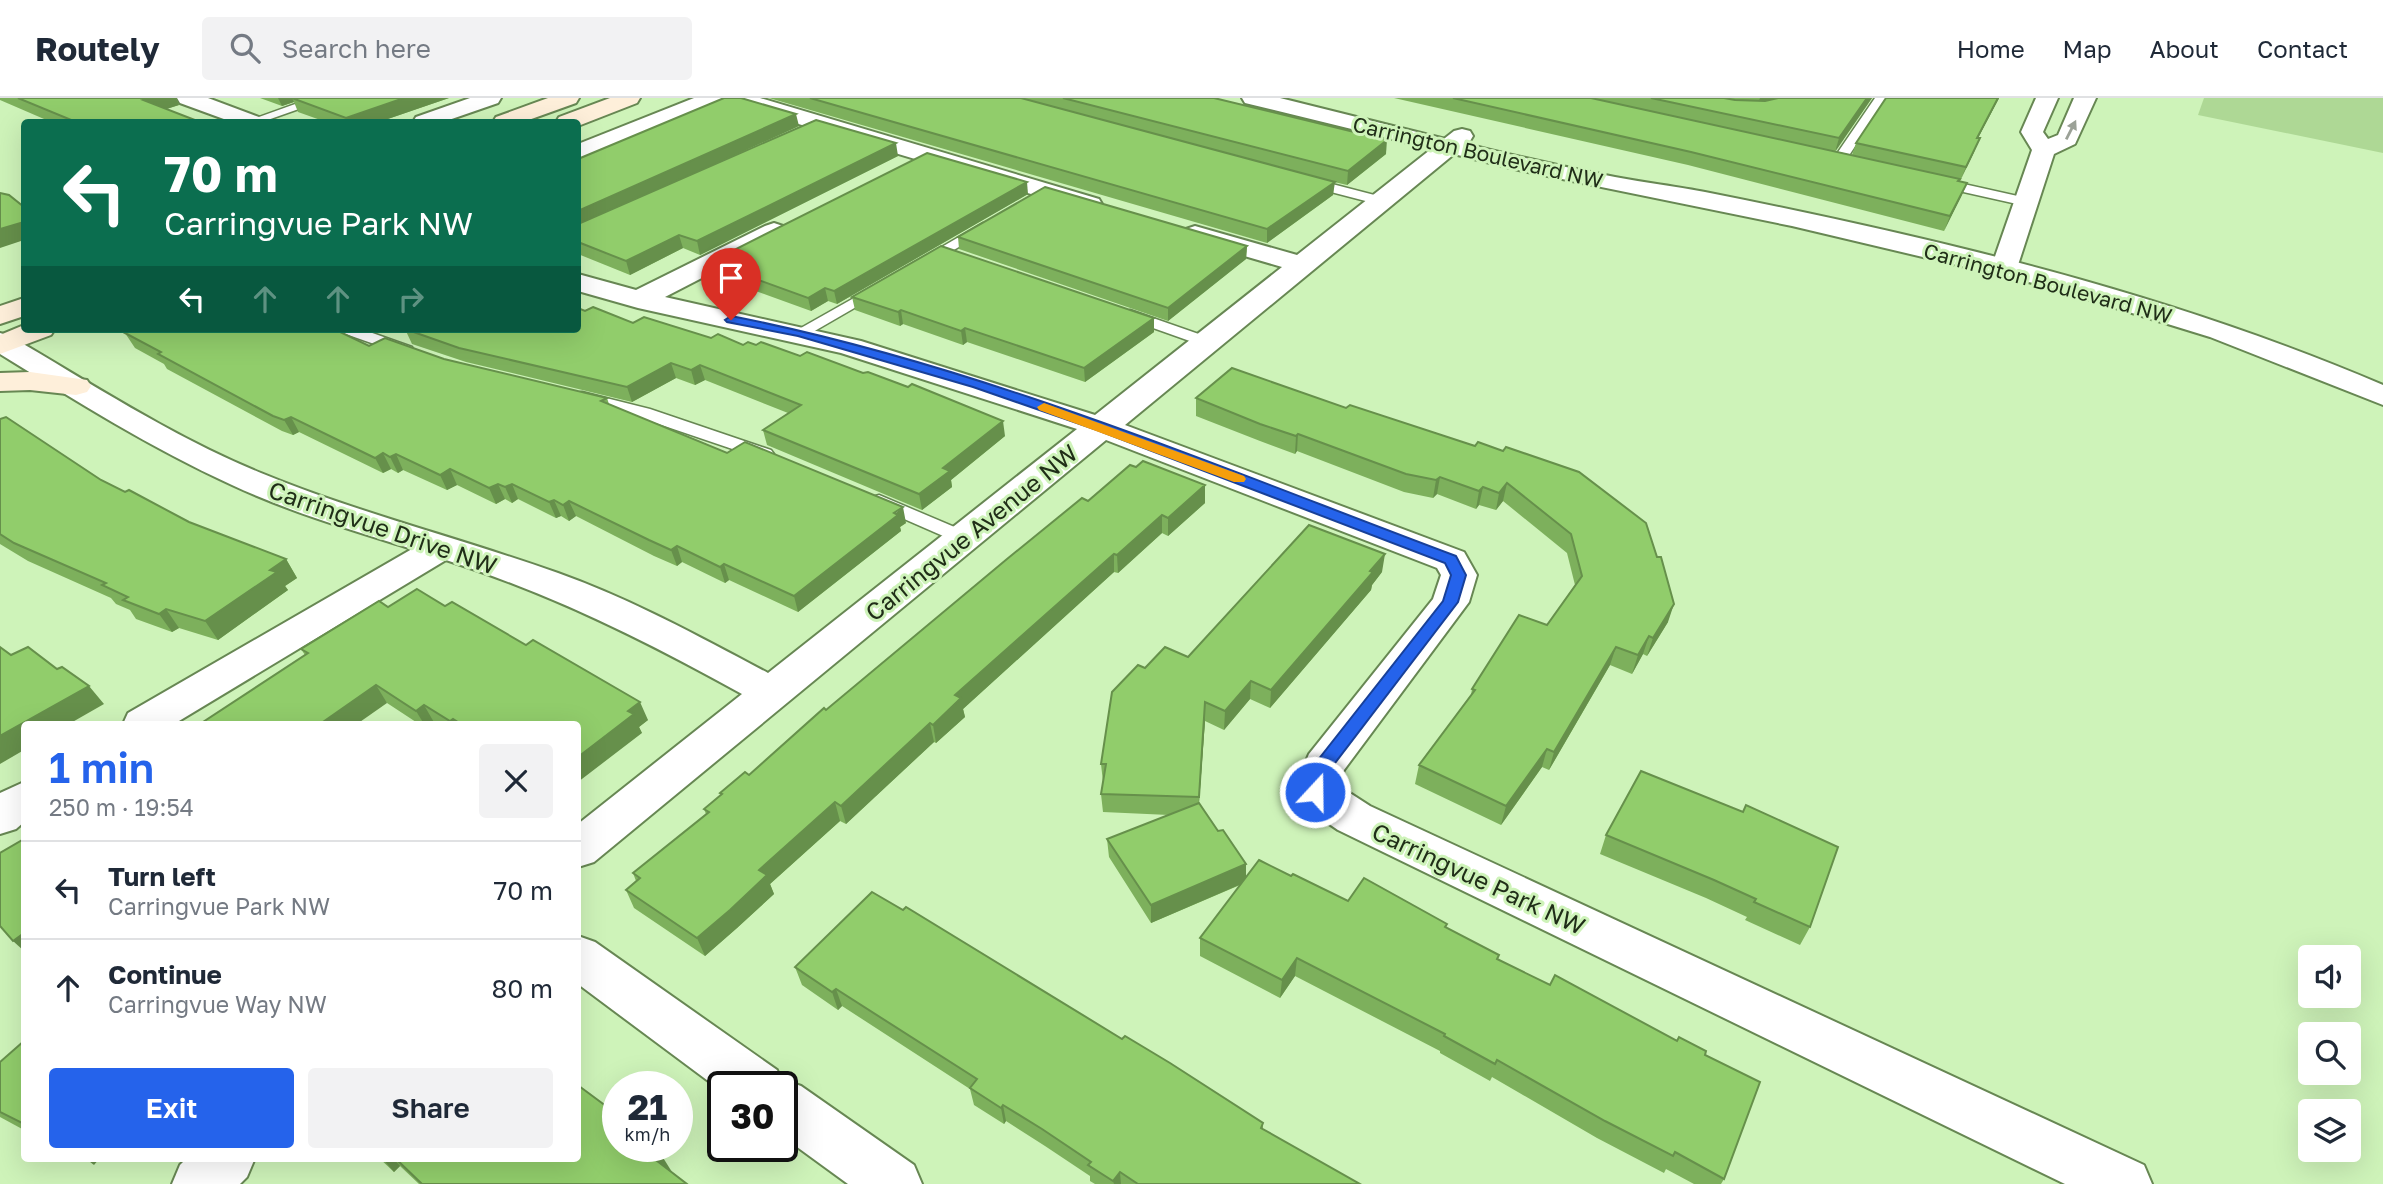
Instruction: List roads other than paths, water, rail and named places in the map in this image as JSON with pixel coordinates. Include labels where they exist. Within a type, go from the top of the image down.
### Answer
[{"type":"main road","points":[[512,119],[568,98]]},
{"type":"main road","points":[[575,119],[625,100]]},
{"type":"main road","points":[[517,119],[540,109]]},
{"type":"main road","points":[[0,293],[21,287]]},
{"type":"main road","points":[[6,334],[21,311]]},
{"type":"main road","points":[[0,382],[30,381],[76,386]]},
{"type":"street","points":[[188,98],[243,119]]},
{"type":"street","points":[[432,119],[490,98]]},
{"type":"street","points":[[581,151],[711,98]]},
{"type":"street","points":[[737,98],[1110,209]]},
{"type":"street","name":"Carrington Boulevard NW","points":[[1253,98],[1283,101],[1456,140]]},
{"type":"street","name":"Carrington Boulevard NW","points":[[1304,98],[1614,184],[1704,200],[2004,268],[2184,320],[2298,361],[2383,396]]},
{"type":"street","points":[[2045,150],[2032,132],[2047,98]]},
{"type":"street","points":[[2004,268],[2045,150],[2067,139],[2085,98]]},
{"type":"street","name":"Carringvue Avenue NW","points":[[581,847],[1456,140]]},
{"type":"street","points":[[898,167],[923,155]]},
{"type":"street","points":[[638,300],[799,218]]},
{"type":"street","points":[[1174,228],[1302,265]]},
{"type":"street","points":[[581,283],[638,300],[800,333],[977,384],[1101,427]]},
{"type":"street","name":"Carringvue Drive NW","points":[[6,334],[76,386],[177,444],[247,479],[355,521],[548,582],[599,604],[771,692]]},
{"type":"street","name":"Carringvue Park NW","points":[[1101,427],[1451,559],[1459,575],[1450,602],[1324,765],[1315,792],[1354,818],[2124,1184]]},
{"type":"street","points":[[148,721],[441,548]]},
{"type":"street","points":[[0,817],[21,801]]},
{"type":"street","points":[[581,959],[736,1071]]},
{"type":"street","points":[[798,1115],[894,1184]]},
{"type":"street","points":[[200,1184],[224,1162]]},
{"type":"lane","points":[[260,119],[324,98]]},
{"type":"lane","points":[[1799,151],[1845,161],[1881,98]]},
{"type":"lane","points":[[796,135],[821,123]]},
{"type":"lane","points":[[1300,180],[1381,201]]},
{"type":"lane","points":[[1926,180],[2026,202]]},
{"type":"lane","points":[[1023,204],[1046,191]]},
{"type":"lane","points":[[800,333],[999,218]]},
{"type":"lane","points":[[942,251],[967,260]]},
{"type":"lane","points":[[1119,312],[1207,342]]},
{"type":"lane","points":[[357,333],[418,355]]},
{"type":"lane","points":[[569,394],[683,425],[779,459]]},
{"type":"lane","points":[[865,495],[964,538]]}]
